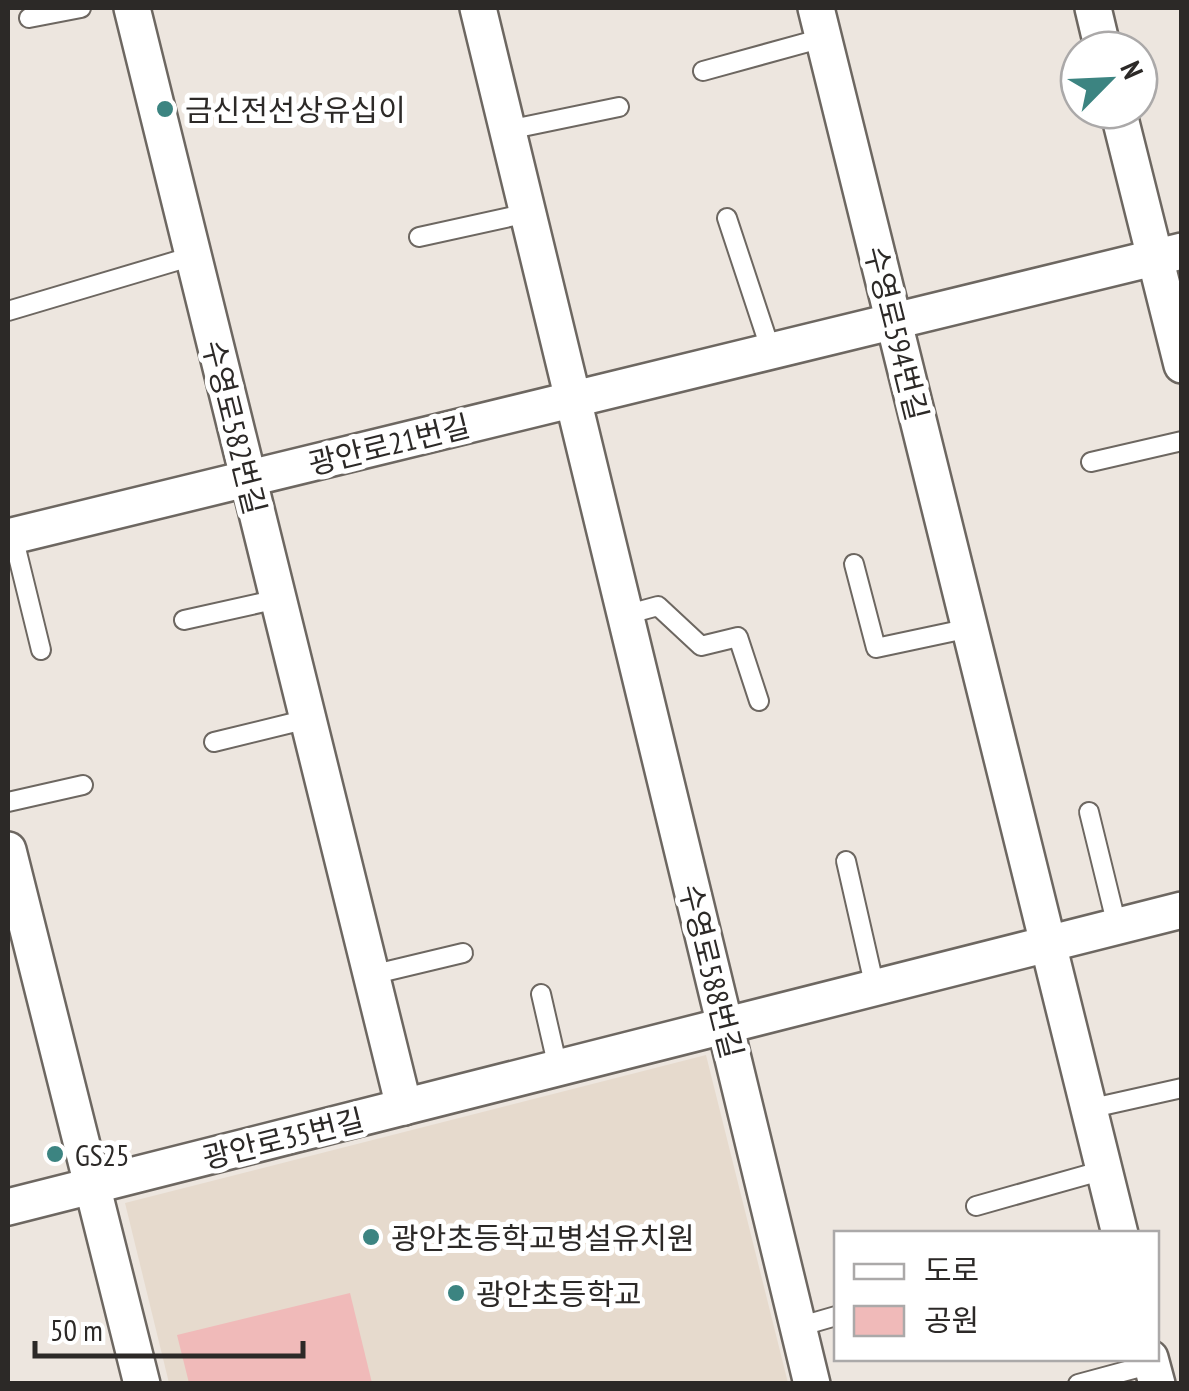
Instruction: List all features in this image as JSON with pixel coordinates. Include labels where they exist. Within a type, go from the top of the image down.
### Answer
[{"type":"street","name":"수영로582번길","points":[[132,8],[404,1107]]},
{"type":"street","name":"수영로588번길","points":[[478,8],[812,1384]]},
{"type":"street","name":"수영로594번길","points":[[820,23],[1119,1231]]},
{"type":"street","points":[[1125,130],[1168,254],[1182,364]]},
{"type":"street","name":"광안로21번길","points":[[10,536],[1168,254]]},
{"type":"street","points":[[9,859],[142,1384]]},
{"type":"street","name":"광안로35번길","points":[[8,1208],[1182,910]]},
{"type":"lane","points":[[29,18],[81,8]]},
{"type":"lane","name":"수영로594번길","points":[[703,71],[820,23]]},
{"type":"lane","points":[[508,130],[619,107]]},
{"type":"lane","points":[[419,237],[528,213]]},
{"type":"lane","points":[[727,218],[770,351]]},
{"type":"lane","points":[[8,311],[193,256]]},
{"type":"lane","points":[[1091,462],[1182,441]]},
{"type":"lane","points":[[10,536],[41,650]]},
{"type":"lane","points":[[854,564],[876,648],[970,628]]},
{"type":"lane","points":[[184,620],[278,599]]},
{"type":"lane","points":[[625,615],[658,606],[701,646],[738,637],[759,701]]},
{"type":"lane","points":[[214,742],[308,720]]},
{"type":"lane","points":[[8,802],[83,785]]},
{"type":"lane","points":[[1089,812],[1117,926]]},
{"type":"lane","points":[[846,861],[875,988]]},
{"type":"lane","points":[[371,975],[463,953]]},
{"type":"lane","points":[[541,994],[558,1068]]},
{"type":"lane","points":[[1088,1108],[1182,1088]]},
{"type":"lane","points":[[976,1206],[1104,1170]]},
{"type":"lane","points":[[798,1326],[834,1317]]},
{"type":"lane","points":[[1078,1384],[1153,1369]]},
{"type":"shaded area","name":"광안초등학교","points":[[706,1055],[788,1383],[169,1383],[125,1203]]},
{"type":"green space","points":[[350,1293],[372,1383],[189,1383],[177,1335]]},
{"type":"place","name":"금신전선상유십이","points":[[165,109]]},
{"type":"place","name":"GS25","points":[[55,1154]]},
{"type":"place","name":"광안초등학교병설유치원","points":[[371,1237]]},
{"type":"place","name":"광안초등학교","points":[[456,1293]]}]
